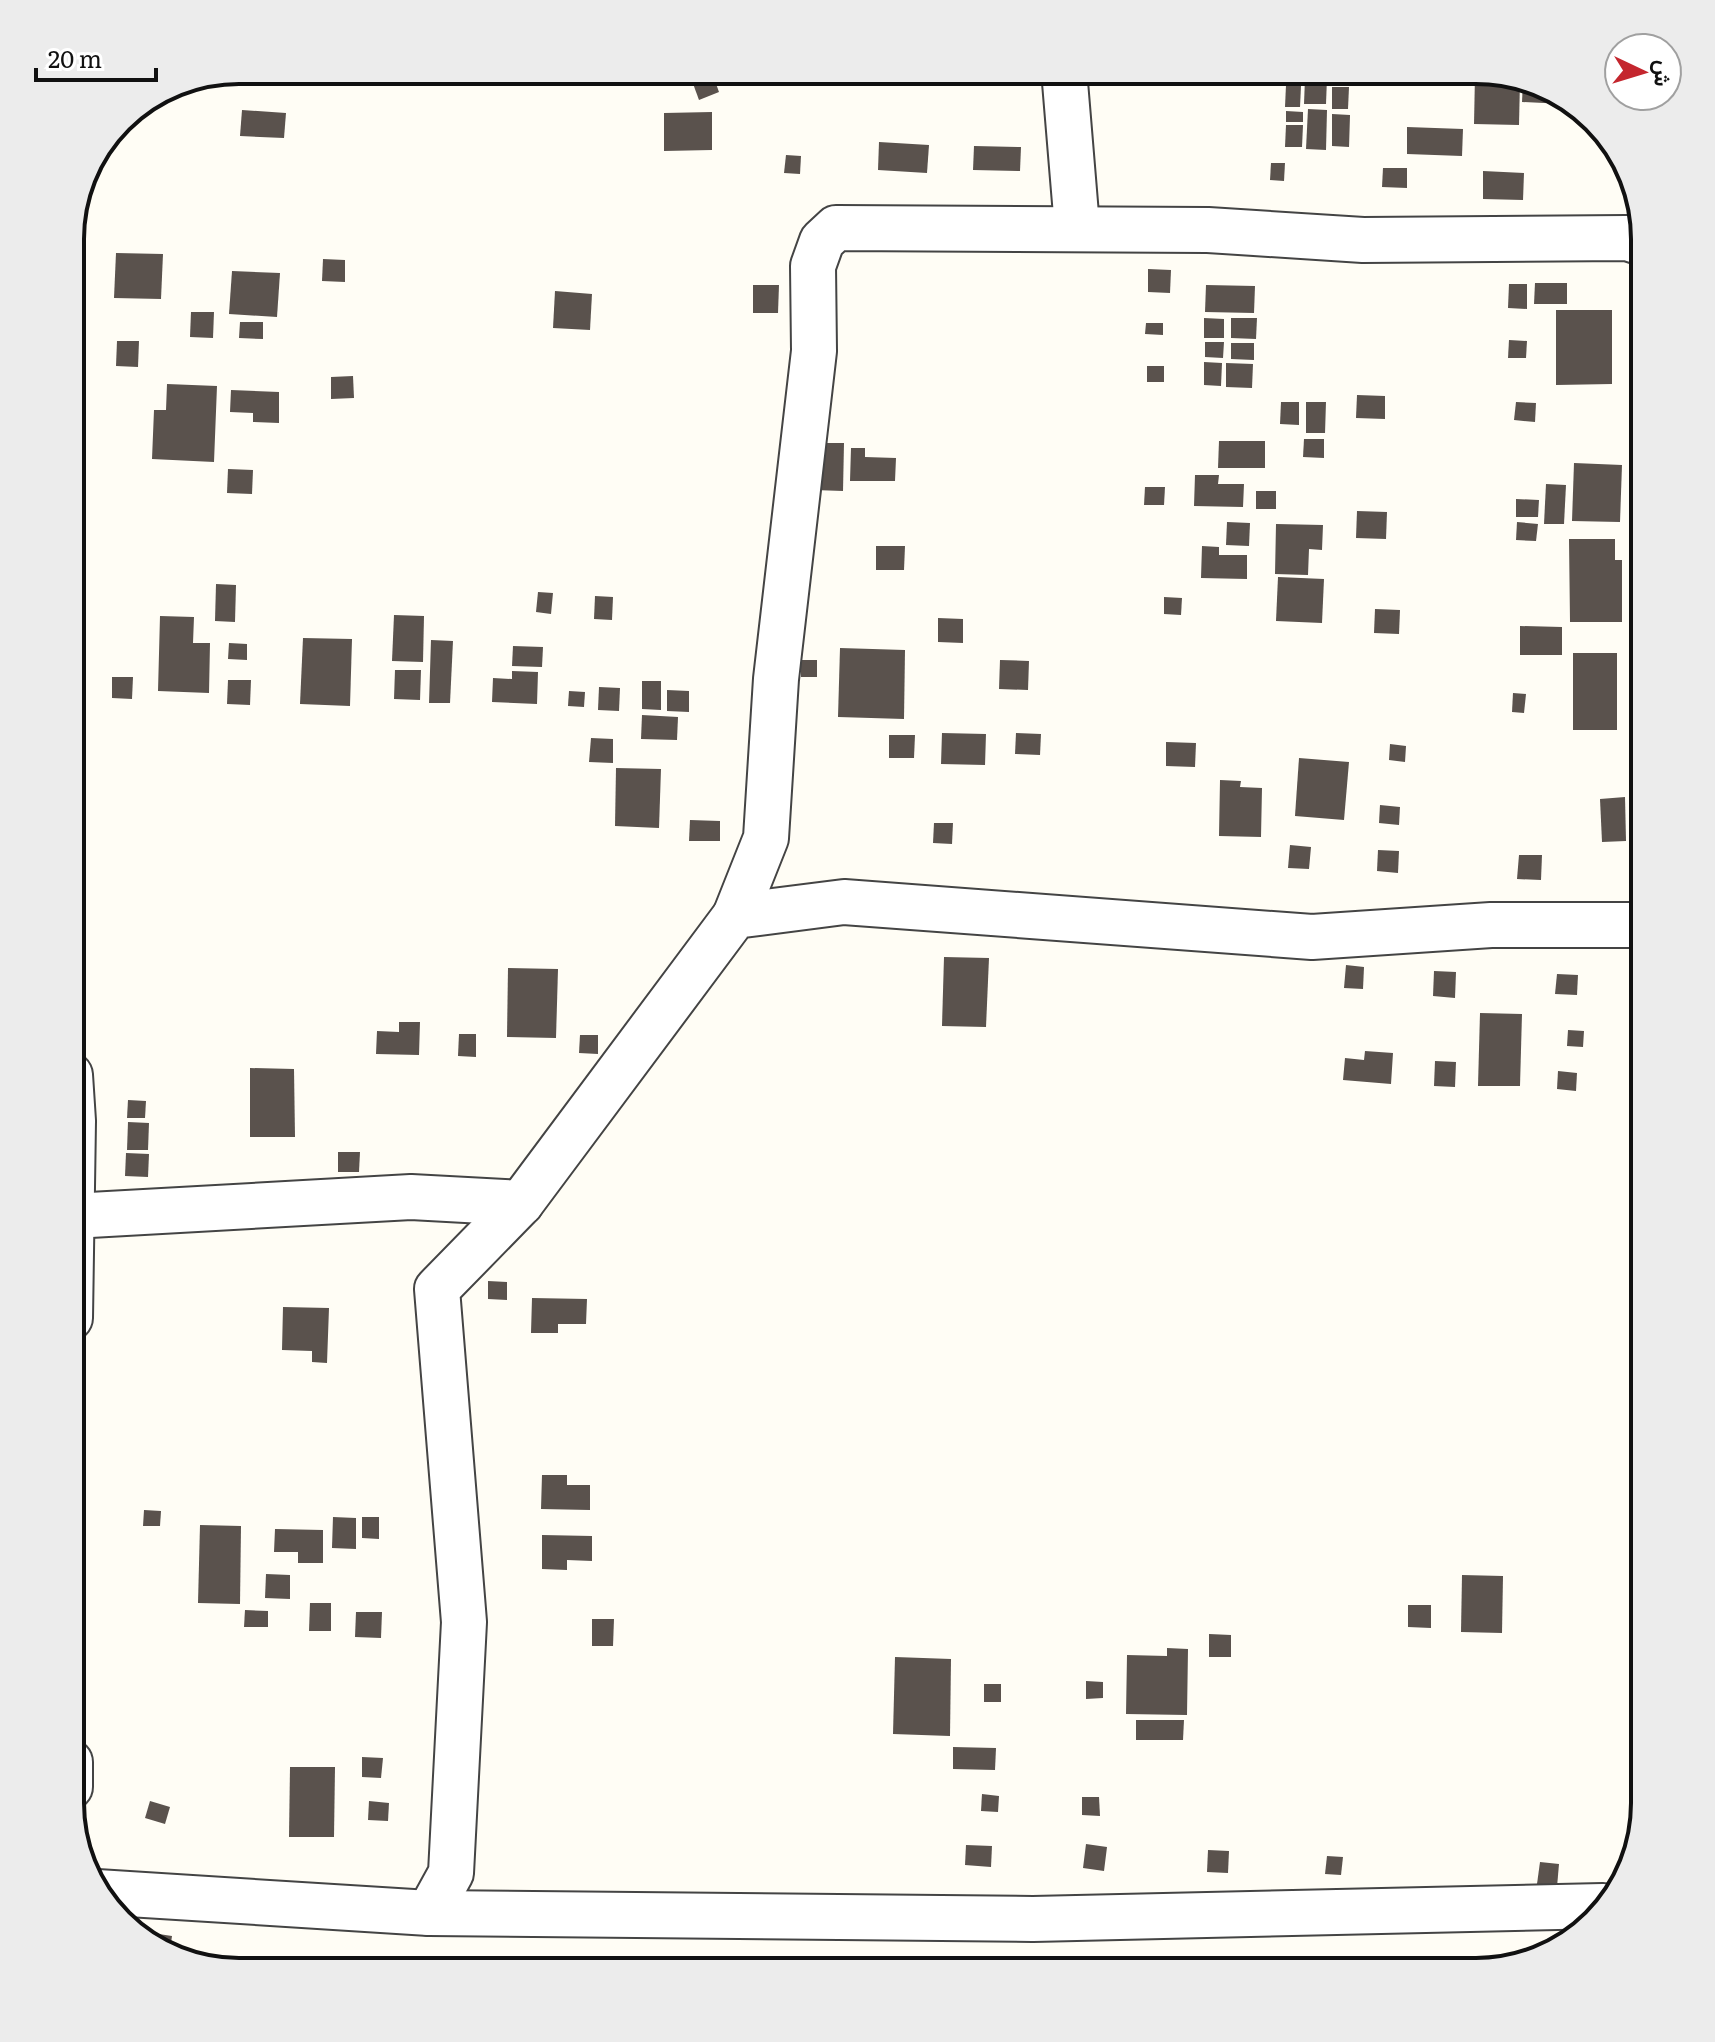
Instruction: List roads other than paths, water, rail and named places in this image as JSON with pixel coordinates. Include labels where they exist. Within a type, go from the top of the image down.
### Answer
[{"type":"street","points":[[1065,84],[1077,227]]},
{"type":"street","points":[[429,1913],[451,1873],[464,1622],[437,1289],[521,1203],[735,916],[766,838],[776,679],[814,351],[813,266],[822,241],[836,228],[854,226],[1208,230],[1363,240],[1631,239]]},
{"type":"street","points":[[735,916],[844,902],[1312,937],[1491,925],[1631,925]]},
{"type":"street","points":[[84,1215],[411,1197],[521,1203]]},
{"type":"street","points":[[113,1893],[429,1913],[1033,1919],[1591,1906]]}]
